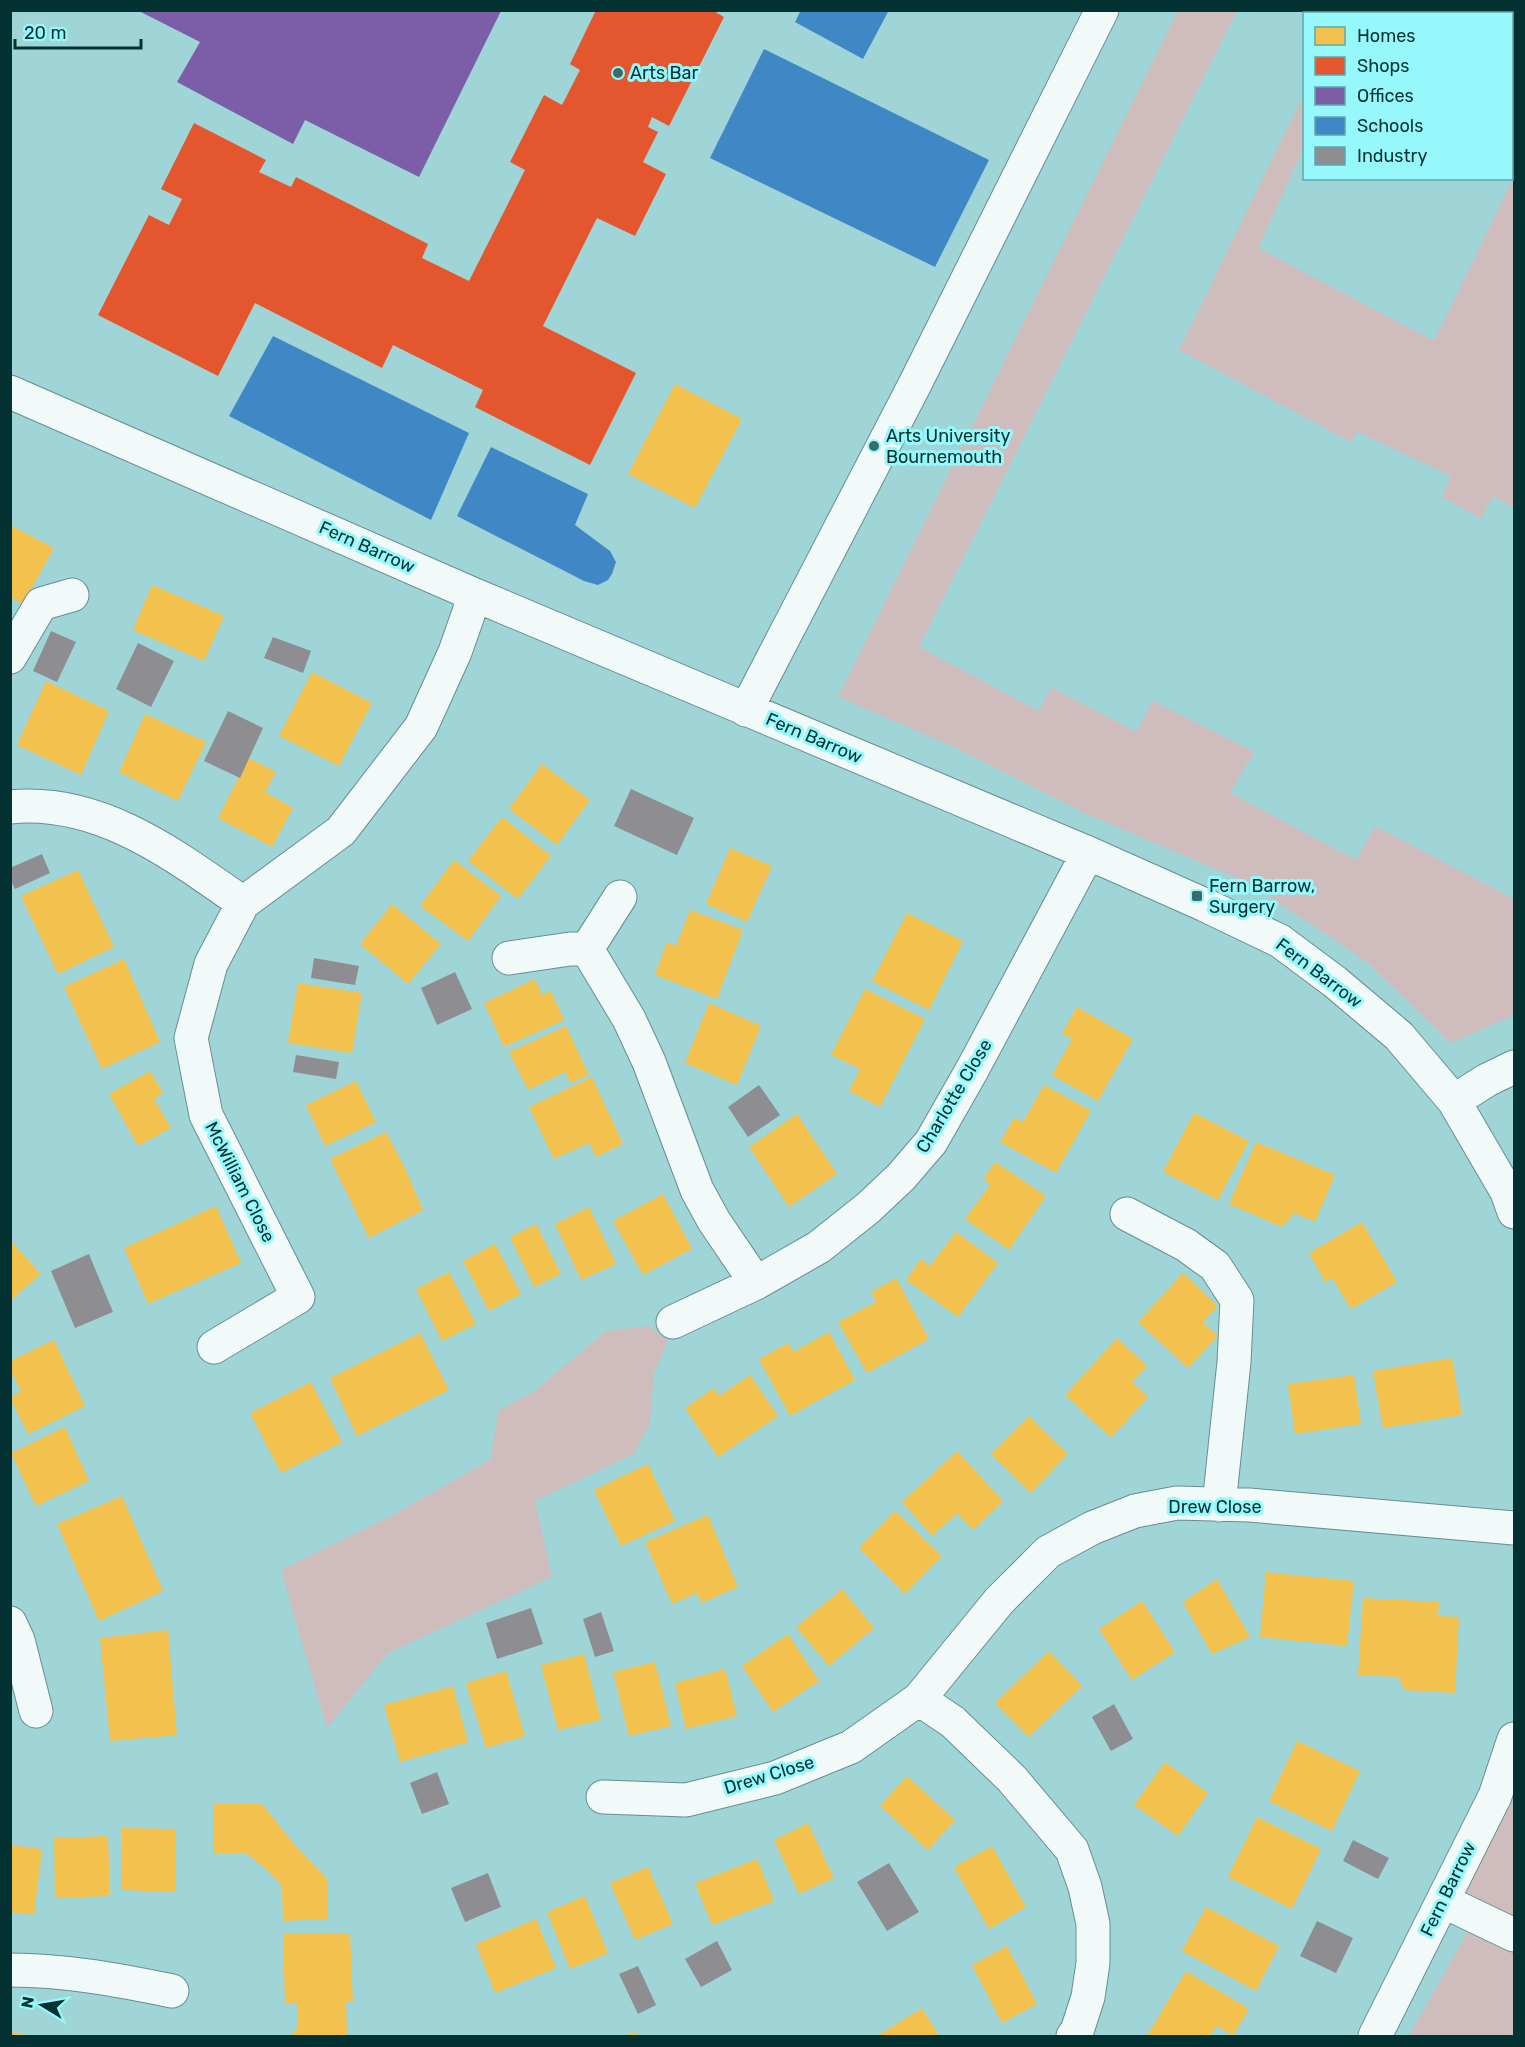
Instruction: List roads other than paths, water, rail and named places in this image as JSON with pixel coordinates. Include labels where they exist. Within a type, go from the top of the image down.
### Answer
[{"type":"street","points":[[746,710],[909,396],[1102,10]]},
{"type":"street","name":"Fern Barrow","points":[[11,392],[475,595],[1088,853],[1280,941],[1335,982],[1399,1036],[1454,1101],[1507,1192],[1515,1212]]},
{"type":"street","points":[[10,657],[41,604],[72,595]]},
{"type":"street","name":"McWilliam Close","points":[[214,1347],[298,1297],[206,1116],[190,1038],[211,964],[243,903],[341,831],[421,727],[455,652],[475,595]]},
{"type":"street","points":[[10,807],[67,809],[99,818],[132,832],[172,854],[243,903]]},
{"type":"street","name":"Charlotte Close","points":[[673,1322],[756,1283],[819,1247],[868,1208],[901,1176],[931,1142],[1088,853]]},
{"type":"street","points":[[587,949],[620,897]]},
{"type":"street","points":[[509,958],[570,949],[587,949]]},
{"type":"street","points":[[587,949],[629,1019],[649,1062],[697,1190],[714,1221],[756,1283]]},
{"type":"street","points":[[1454,1101],[1515,1066]]},
{"type":"street","points":[[1126,1214],[1186,1245],[1215,1266],[1237,1300],[1234,1362],[1219,1505]]},
{"type":"street","name":"Drew Close","points":[[603,1797],[686,1800],[775,1778],[851,1748],[919,1699],[999,1601],[1048,1552],[1092,1528],[1135,1512],[1177,1503],[1249,1505],[1515,1527]]},
{"type":"street","points":[[10,1623],[18,1640],[36,1711]]},
{"type":"street","points":[[919,1699],[953,1722],[1012,1779],[1072,1850],[1085,1887],[1093,1924],[1094,1963],[1088,1997],[1073,2037]]},
{"type":"street","name":"Fern Barrow","points":[[1375,2037],[1495,1796],[1515,1739]]},
{"type":"street","points":[[1443,1901],[1515,1935]]},
{"type":"street","points":[[10,1970],[39,1970],[116,1980],[172,1991]]},
{"type":"place","name":"Arts Bar","points":[[618,73]]},
{"type":"place","name":"Arts University Bournemouth","points":[[874,446]]},
{"type":"place","name":"Fern Barrow, Surgery","points":[[1197,896]]}]
